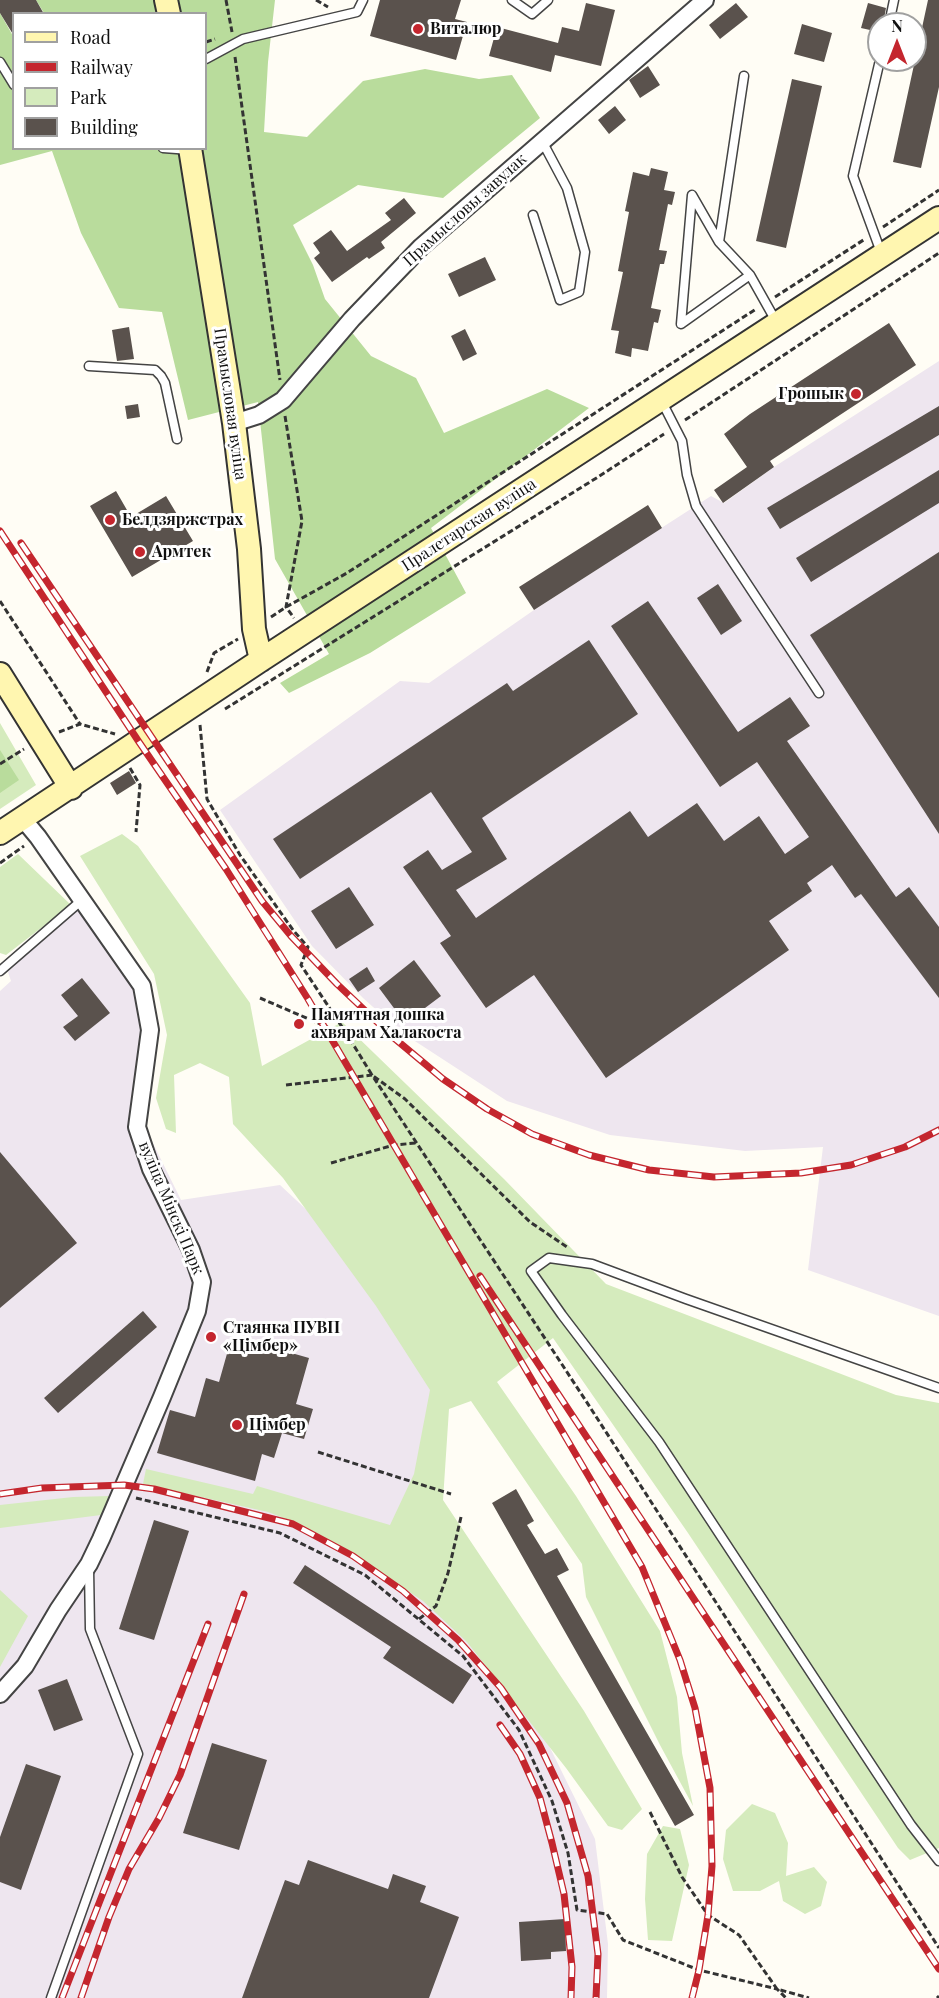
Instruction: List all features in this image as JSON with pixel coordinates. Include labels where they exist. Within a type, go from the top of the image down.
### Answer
[{"type":"main road","name":"Прамысловая вуліца","points":[[190,150],[234,423],[249,549],[254,629],[261,660]]},
{"type":"main road","name":"Пралетарская вуліца","points":[[0,833],[261,660],[939,220]]},
{"type":"main road","points":[[0,674],[71,788]]},
{"type":"street","name":"Прамысловы завулак","points":[[234,423],[259,415],[283,400],[352,319],[421,247],[705,0]]},
{"type":"street","name":"вуліца Мінскі Парк","points":[[0,1694],[25,1666],[58,1610],[89,1564],[197,1311],[202,1282],[191,1250],[151,1169],[137,1127],[150,1030],[142,986],[23,819]]},
{"type":"lane","points":[[207,58],[243,39],[357,12],[363,0]]},
{"type":"lane","points":[[512,0],[532,14],[548,0]]},
{"type":"lane","points":[[0,62],[12,82]]},
{"type":"lane","points":[[877,72],[853,177],[882,255]]},
{"type":"lane","points":[[718,242],[744,76]]},
{"type":"lane","points":[[533,214],[560,300],[579,292],[585,252],[567,188],[542,141]]},
{"type":"lane","points":[[750,275],[681,324],[692,195],[718,242],[750,275],[778,324]]},
{"type":"lane","points":[[89,366],[155,370],[165,383],[177,439]]},
{"type":"lane","points":[[661,400],[682,441],[687,475],[696,506],[819,693]]},
{"type":"lane","points":[[0,971],[82,900]]},
{"type":"lane","points":[[939,1388],[592,1264],[549,1258],[531,1271],[562,1316],[658,1442],[911,1825],[939,1861]]},
{"type":"lane","points":[[51,1998],[138,1754],[90,1629],[89,1564]]},
{"type":"path","points":[[226,0],[302,521],[286,607],[304,633]]},
{"type":"path","points":[[207,673],[214,653],[286,607],[347,573],[939,190]]},
{"type":"path","points":[[219,712],[598,477],[939,253]]},
{"type":"path","points":[[0,601],[80,724]]},
{"type":"path","points":[[0,764],[40,739],[80,724],[119,735]]},
{"type":"path","points":[[190,731],[200,725],[207,799],[240,855],[293,930],[308,947],[301,965],[939,1948]]},
{"type":"path","points":[[136,832],[140,784],[129,767],[137,762]]},
{"type":"path","points":[[0,863],[38,837]]},
{"type":"path","points":[[260,998],[348,1036]]},
{"type":"path","points":[[286,1085],[372,1075],[405,1099],[530,1222],[592,1264]]},
{"type":"path","points":[[332,1163],[394,1146],[416,1143]]},
{"type":"path","points":[[318,1452],[451,1494]]},
{"type":"path","points":[[119,1495],[163,1503],[280,1533],[365,1575],[463,1656],[519,1730],[552,1801],[568,1852],[577,1910],[607,1914],[623,1940],[699,1970],[809,1998]]},
{"type":"path","points":[[419,1620],[436,1606],[448,1573],[460,1517]]},
{"type":"path","points":[[650,1812],[682,1877],[708,1915],[740,1935],[777,1989],[786,1998]]},
{"type":"shaded area","points":[[939,361],[939,1316],[808,1270],[823,1147],[745,1151],[610,1135],[507,1101],[401,1032],[363,998],[312,946],[220,810],[400,681],[429,683],[534,610],[711,496],[724,503],[774,467]]},
{"type":"shaded area","points":[[90,897],[145,973],[156,1026],[145,1127],[181,1200],[280,1185],[326,1228],[440,1383],[435,1431],[388,1551],[526,1699],[595,1839],[608,1944],[607,1998],[0,1998],[0,991],[11,981],[8,972],[50,930]]},
{"type":"green space","points":[[36,0],[275,0],[268,62],[264,132],[307,137],[363,81],[425,69],[479,79],[512,75],[540,118],[443,198],[358,185],[293,225],[313,265],[325,299],[371,356],[416,378],[444,433],[547,389],[589,408],[431,528],[466,593],[370,653],[289,693],[280,683],[329,654],[275,559],[258,402],[188,420],[162,312],[119,308],[81,233],[52,151],[0,165],[0,13],[12,34],[12,150],[207,150],[207,12],[43,12]]},
{"type":"green space","points":[[0,723],[36,785],[0,809]]},
{"type":"green space","points":[[0,750],[19,780],[0,793]]},
{"type":"green space","points":[[122,834],[138,846],[250,1003],[262,1066],[342,1022],[504,1179],[606,1284],[896,1395],[939,1403],[939,1848],[910,1860],[898,1848],[688,1533],[553,1338],[497,1382],[576,1496],[660,1631],[677,1697],[682,1753],[693,1806],[586,1597],[582,1564],[471,1401],[449,1409],[443,1500],[584,1711],[642,1809],[622,1830],[608,1826],[566,1768],[467,1642],[423,1601],[344,1548],[286,1519],[268,1512],[143,1484],[146,1469],[253,1494],[257,1486],[390,1525],[414,1474],[430,1390],[376,1306],[283,1178],[233,1124],[229,1077],[200,1063],[174,1075],[176,1133],[166,1129],[156,1098],[167,1035],[154,974],[80,856]]},
{"type":"green space","points":[[18,854],[71,905],[6,955],[0,953],[0,867]]},
{"type":"green space","points":[[110,1496],[101,1515],[0,1528],[0,1505],[73,1497]]},
{"type":"green space","points":[[0,1590],[28,1616],[0,1667]]},
{"type":"green space","points":[[752,1804],[775,1813],[788,1843],[786,1876],[814,1867],[827,1882],[821,1906],[805,1914],[783,1901],[779,1881],[760,1891],[733,1891],[723,1859],[726,1830]]},
{"type":"green space","points":[[663,1826],[680,1829],[689,1865],[672,1941],[648,1940],[645,1899],[647,1854]]},
{"type":"building","points":[[0,0],[36,0],[43,12],[12,12],[12,33],[0,13]]},
{"type":"building","name":"Виталюр","points":[[380,0],[461,0],[455,19],[467,22],[456,60],[370,36]]},
{"type":"building","points":[[928,0],[939,0],[939,87],[921,168],[893,162],[912,72],[927,72],[925,12]]},
{"type":"building","points":[[586,3],[615,10],[601,66],[555,55],[551,72],[489,56],[497,27],[558,43],[562,27],[579,31]]},
{"type":"building","points":[[736,3],[748,17],[720,39],[709,25]]},
{"type":"building","points":[[868,3],[886,8],[885,12],[867,12],[867,29],[861,28]]},
{"type":"building","points":[[802,24],[832,33],[824,62],[794,54]]},
{"type":"building","points":[[648,66],[660,85],[640,98],[629,80]]},
{"type":"building","points":[[792,79],[822,86],[786,248],[756,241]]},
{"type":"building","points":[[615,106],[626,120],[609,134],[598,120]]},
{"type":"building","points":[[651,168],[668,172],[664,190],[675,192],[672,205],[668,204],[659,250],[667,251],[664,264],[660,264],[651,308],[661,310],[658,323],[654,322],[648,351],[632,348],[631,357],[615,353],[619,331],[611,330],[623,272],[618,271],[629,212],[625,211],[633,172],[649,176]]},
{"type":"building","points":[[404,198],[416,213],[381,242],[385,248],[369,259],[367,257],[332,282],[314,258],[320,253],[313,243],[331,230],[347,251],[391,220],[385,213]]},
{"type":"building","points":[[485,257],[496,280],[459,297],[448,274]]},
{"type":"building","points":[[889,323],[916,365],[770,461],[774,467],[723,503],[714,490],[747,467],[724,434],[750,414]]},
{"type":"building","points":[[129,327],[134,359],[117,361],[112,330]]},
{"type":"building","points":[[465,329],[477,354],[463,361],[451,336]]},
{"type":"building","points":[[138,404],[140,417],[127,419],[125,406]]},
{"type":"building","points":[[939,406],[939,435],[780,529],[767,508]]},
{"type":"building","points":[[939,470],[939,503],[811,582],[796,558]]},
{"type":"building","points":[[116,491],[131,517],[166,496],[193,541],[132,577],[90,506]]},
{"type":"building","points":[[648,505],[662,528],[534,610],[519,587]]},
{"type":"building","points":[[939,552],[939,834],[810,635]]},
{"type":"building","points":[[718,584],[742,621],[721,635],[697,598]]},
{"type":"building","points":[[648,601],[738,732],[790,697],[810,726],[787,741],[896,897],[909,887],[939,927],[939,998],[861,894],[855,898],[832,865],[807,883],[812,891],[769,921],[789,950],[606,1078],[534,975],[486,1008],[440,943],[451,936],[403,867],[428,850],[442,870],[472,852],[431,792],[300,879],[273,839],[507,683],[513,691],[589,640],[638,714],[482,818],[507,859],[456,890],[476,918],[630,811],[648,837],[697,803],[724,841],[759,816],[785,854],[809,837],[757,762],[720,787],[611,626]]},
{"type":"building","points":[[129,771],[136,783],[117,795],[110,783]]},
{"type":"building","points":[[349,887],[374,925],[336,949],[311,911]]},
{"type":"building","points":[[414,960],[441,996],[405,1023],[379,988]]},
{"type":"building","points":[[367,967],[375,981],[358,992],[349,979]]},
{"type":"building","points":[[82,978],[110,1013],[75,1041],[63,1027],[78,1016],[61,995]]},
{"type":"building","points":[[0,1152],[77,1243],[0,1308]]},
{"type":"building","points":[[143,1311],[157,1327],[58,1413],[44,1398]]},
{"type":"building","name":"Цімбер","points":[[232,1336],[309,1358],[296,1404],[313,1409],[304,1439],[282,1433],[274,1458],[262,1454],[255,1481],[157,1453],[170,1410],[195,1417],[206,1378],[219,1382]]},
{"type":"building","points":[[516,1489],[534,1521],[527,1525],[545,1554],[557,1548],[569,1570],[557,1576],[694,1815],[675,1826],[492,1503]]},
{"type":"building","points":[[154,1520],[189,1531],[154,1640],[119,1629]]},
{"type":"building","points":[[305,1565],[472,1675],[453,1704],[383,1658],[391,1647],[293,1583]]},
{"type":"building","points":[[67,1679],[83,1720],[54,1731],[38,1690]]},
{"type":"building","points":[[212,1743],[267,1760],[239,1850],[183,1833]]},
{"type":"building","points":[[26,1764],[61,1776],[21,1890],[0,1882],[0,1837]]},
{"type":"building","points":[[308,1860],[388,1889],[393,1874],[426,1886],[420,1902],[459,1917],[429,1998],[242,1998],[285,1880],[299,1885]]},
{"type":"building","points":[[565,1919],[566,1951],[551,1952],[551,1959],[521,1961],[519,1922]]},
{"type":"railway","points":[[0,531],[226,869],[308,999],[642,1567],[680,1660],[695,1708],[710,1788],[712,1866],[708,1915],[692,1998]]},
{"type":"railway","points":[[21,543],[262,901],[291,936],[337,984],[394,1038],[443,1079],[487,1109],[532,1134],[589,1155],[649,1170],[714,1177],[801,1173],[851,1165],[905,1147],[939,1130]]},
{"type":"railway","points":[[480,1276],[939,1969]]},
{"type":"railway","points":[[0,1494],[42,1488],[124,1485],[154,1489],[293,1524],[353,1556],[403,1591],[458,1640],[501,1688],[539,1744],[567,1803],[588,1876],[598,1954],[596,1998]]},
{"type":"railway","points":[[81,1998],[109,1917],[129,1869],[159,1818],[180,1775],[244,1594]]},
{"type":"railway","points":[[62,1998],[208,1624]]},
{"type":"railway","points":[[500,1725],[520,1754],[540,1798],[552,1843],[564,1894],[572,1967],[571,1998]]},
{"type":"place","name":"Виталюр","points":[[418,29]]},
{"type":"place","name":"Грошык","points":[[856,394]]},
{"type":"place","name":"Белдзяржстрах","points":[[110,520]]},
{"type":"place","name":"Армтек","points":[[140,552]]},
{"type":"place","name":"Памятная дошка ахвярам Халакоста","points":[[299,1024]]},
{"type":"place","name":"Стаянка ПУВП «Цімбер»","points":[[211,1337]]},
{"type":"place","name":"Цімбер","points":[[237,1425]]}]
